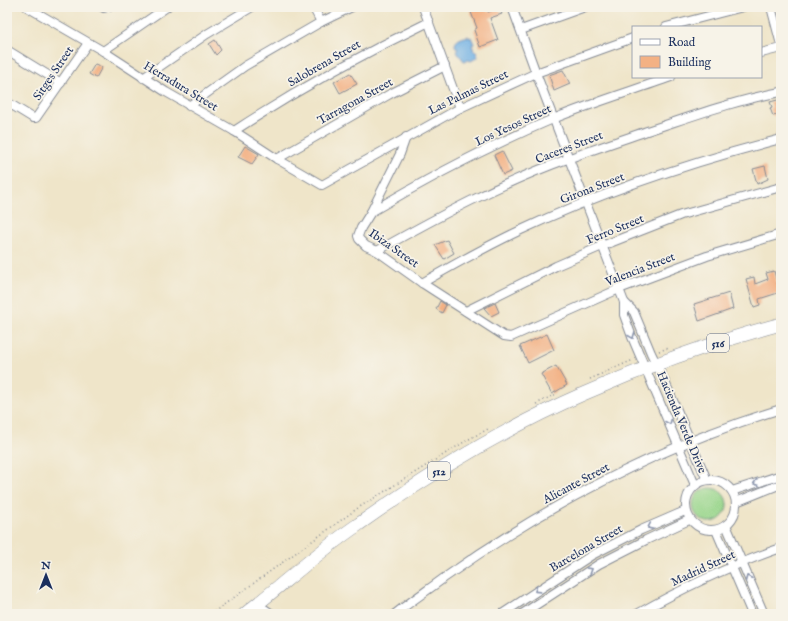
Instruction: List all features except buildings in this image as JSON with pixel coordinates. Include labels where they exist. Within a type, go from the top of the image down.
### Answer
[{"type":"main road","name":"516","points":[[651,366],[711,345],[781,324]]},
{"type":"main road","name":"512","points":[[252,610],[308,562],[357,524],[436,473],[519,425],[582,394],[651,366]]},
{"type":"street","name":"Herradura Street","points":[[27,7],[103,51],[188,106],[234,131],[277,159],[322,185]]},
{"type":"street","points":[[102,7],[108,7]]},
{"type":"street","points":[[103,51],[167,7]]},
{"type":"street","points":[[143,78],[207,34],[252,7]]},
{"type":"street","points":[[313,7],[321,22]]},
{"type":"street","points":[[188,106],[245,66],[321,22],[352,7]]},
{"type":"street","points":[[423,7],[460,108]]},
{"type":"street","points":[[512,7],[624,302],[634,312],[651,366]]},
{"type":"street","points":[[521,30],[585,7]]},
{"type":"street","points":[[670,26],[743,7]]},
{"type":"street","points":[[771,7],[781,45]]},
{"type":"street","name":"Salobrena Street","points":[[234,131],[321,78],[377,47],[429,22]]},
{"type":"street","name":"Las Palmas Street","points":[[322,185],[460,108],[536,73],[632,38]]},
{"type":"street","name":"Sitges Street","points":[[7,102],[34,119],[38,116],[88,43]]},
{"type":"street","points":[[762,53],[781,48]]},
{"type":"street","points":[[7,50],[61,83]]},
{"type":"street","name":"Tarragona Street","points":[[277,159],[390,94],[445,66]]},
{"type":"street","name":"Los Yesos Street","points":[[371,212],[412,187],[554,119],[668,78]]},
{"type":"street","name":"Caceres Street","points":[[376,250],[437,218],[502,187],[569,158],[713,109],[781,92]]},
{"type":"street","name":"Ibiza Street","points":[[406,137],[400,154],[371,212],[361,228],[358,236],[360,241],[366,246],[376,250],[422,283],[504,336],[511,337]]},
{"type":"street","name":"Girona Street","points":[[422,283],[466,258],[522,230],[585,202],[660,175],[732,152],[781,139]]},
{"type":"street","name":"Ferro Street","points":[[466,311],[542,273],[602,246],[681,215],[781,187]]},
{"type":"street","name":"Valencia Street","points":[[511,337],[619,288],[707,256],[781,234]]},
{"type":"street","name":"Hacienda Verde Drive","points":[[651,366],[665,382],[707,480]]},
{"type":"street","name":"Hacienda Verde Drive","points":[[651,366],[679,446],[695,485]]},
{"type":"street","name":"Alicante Street","points":[[399,613],[468,561],[520,527],[629,468],[690,441],[751,418],[781,409]]},
{"type":"street","points":[[732,491],[781,475]]},
{"type":"street","points":[[707,480],[721,482],[727,486],[732,491],[736,502],[734,515],[726,525],[710,531],[698,528],[689,520],[685,511],[686,499],[691,489],[695,485],[707,480]]},
{"type":"street","points":[[736,502],[781,484]]},
{"type":"street","name":"Barcelona Street","points":[[502,614],[592,555],[641,530],[685,511]]},
{"type":"street","name":"Barcelona Street","points":[[522,614],[599,564],[689,520]]},
{"type":"street","points":[[726,525],[764,614]]},
{"type":"street","points":[[716,530],[752,614]]},
{"type":"street","name":"Madrid Street","points":[[637,614],[686,588],[732,567],[781,548]]},
{"type":"street","points":[[252,610],[272,614]]},
{"type":"green space","points":[[713,488],[722,493],[726,498],[726,512],[722,517],[717,521],[707,522],[703,521],[694,512],[693,502],[694,498],[703,489]]},
{"type":"water","points":[[468,36],[469,38],[471,37],[474,44],[472,45],[474,51],[476,51],[478,57],[471,61],[464,61],[456,51],[458,49],[455,44],[459,39]]}]
